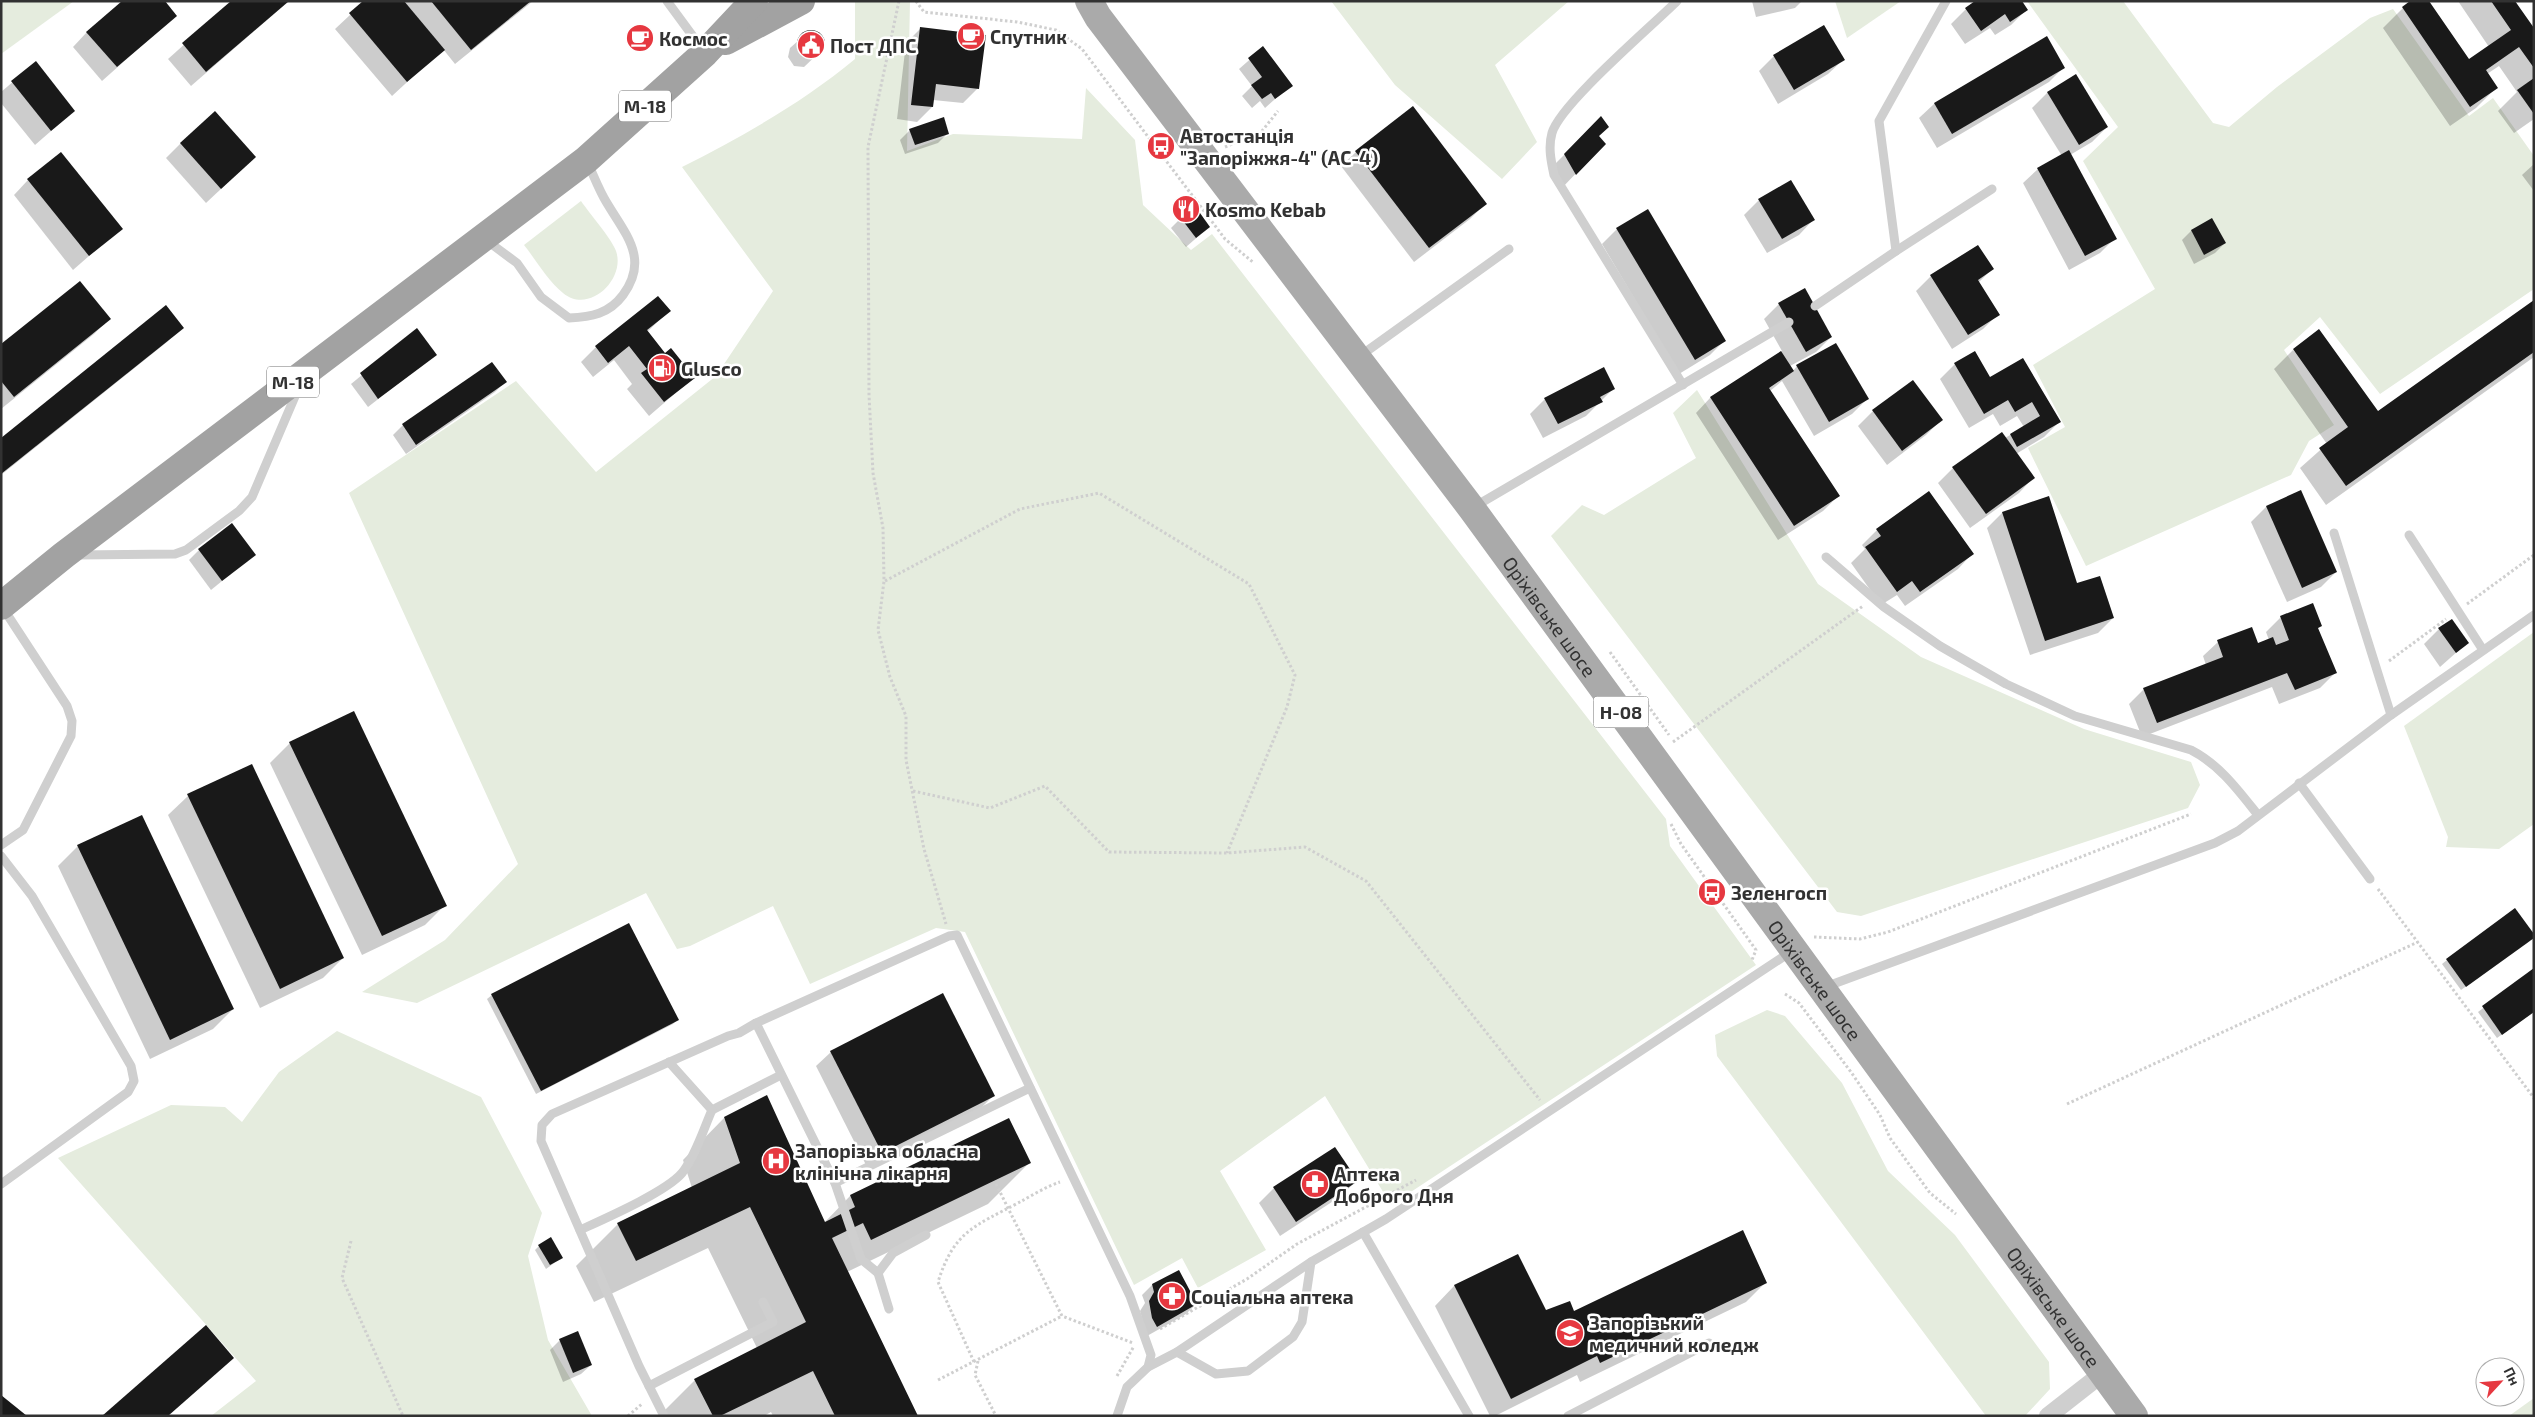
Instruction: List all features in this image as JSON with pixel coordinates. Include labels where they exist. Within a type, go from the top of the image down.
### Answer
[{"type":"highway","name":"М-18","points":[[1,606],[64,555],[586,160],[704,52],[754,1]]},
{"type":"highway","name":"М-18","points":[[704,52],[801,1]]},
{"type":"main road","name":"Оріхівське шосе","points":[[1072,1],[1093,9],[1805,944],[1822,988],[2134,1416]]},
{"type":"street","points":[[2048,1416],[2103,1373]]},
{"type":"lane","points":[[667,1],[704,52]]},
{"type":"lane","points":[[1677,1],[1573,101],[1552,131],[1550,154],[1554,175],[1683,385]]},
{"type":"lane","points":[[1896,250],[1879,121],[1946,1]]},
{"type":"lane","points":[[484,238],[517,263],[541,297],[569,318],[595,316],[617,304],[630,286],[637,264],[626,230],[604,199],[586,160]]},
{"type":"lane","points":[[1815,306],[1896,250],[1992,189]]},
{"type":"lane","points":[[1358,358],[1510,249]]},
{"type":"lane","points":[[1472,508],[1789,322]]},
{"type":"lane","points":[[64,555],[175,554],[196,544],[239,511],[252,496],[305,374]]},
{"type":"lane","points":[[2334,533],[2391,715]]},
{"type":"lane","points":[[2409,535],[2483,650]]},
{"type":"lane","points":[[1826,557],[1874,598],[1940,646],[2006,684],[2075,716],[2190,750],[2206,758],[2223,771],[2258,815]]},
{"type":"lane","points":[[1,606],[67,706],[72,721],[71,736],[23,830],[1,844]]},
{"type":"lane","points":[[1822,988],[2215,843],[2238,831],[2391,715],[2534,615]]},
{"type":"lane","points":[[2299,783],[2370,879]]},
{"type":"lane","points":[[1,856],[32,896],[131,1066],[134,1081],[128,1092],[1,1184]]},
{"type":"lane","points":[[664,1416],[541,1141],[542,1126],[552,1114],[739,1033],[756,1023],[949,936],[957,936],[1130,1296],[1151,1355],[1148,1367]]},
{"type":"lane","points":[[1117,1416],[1127,1387],[1148,1367],[1177,1352],[1311,1262],[1363,1232],[1550,1113],[1805,944]]},
{"type":"lane","points":[[756,1023],[834,1184],[861,1259],[878,1273],[889,1309]]},
{"type":"lane","points":[[669,1062],[712,1110]]},
{"type":"lane","points":[[580,1230],[657,1190],[681,1173],[700,1139],[712,1110],[782,1075]]},
{"type":"lane","points":[[834,1184],[1030,1088]]},
{"type":"lane","points":[[1363,1232],[1469,1416]]},
{"type":"lane","points":[[878,1273],[893,1253],[926,1235]]},
{"type":"lane","points":[[1177,1352],[1216,1374],[1248,1371],[1293,1337],[1302,1322],[1311,1262]]},
{"type":"lane","points":[[649,1386],[773,1322],[763,1302]]},
{"type":"lane","points":[[1568,1416],[1709,1343]]},
{"type":"path","points":[[899,1],[868,147],[869,395],[873,473],[883,528],[884,581],[878,630],[890,677],[906,716],[906,760],[924,849],[949,936]]},
{"type":"path","points":[[916,1],[924,12],[1017,22],[1056,30],[1082,49],[1190,194]]},
{"type":"path","points":[[1203,155],[1247,139],[1262,131],[1278,111]]},
{"type":"path","points":[[884,581],[1020,509],[1099,493],[1249,584],[1295,675],[1287,707],[1227,853]]},
{"type":"path","points":[[1674,742],[1874,598]]},
{"type":"path","points":[[913,791],[990,808],[1045,786],[1109,852],[1227,853],[1305,847],[1366,881],[1550,1113]]},
{"type":"path","points":[[1805,944],[1860,939],[1888,932],[2191,814]]},
{"type":"path","points":[[2370,879],[2534,1098]]},
{"type":"path","points":[[2067,1104],[2418,942]]},
{"type":"path","points":[[1785,994],[1799,1003],[1851,1072],[1880,1115],[1890,1138],[1930,1193],[1956,1214]]},
{"type":"path","points":[[1160,1329],[1221,1295],[1297,1244],[1415,1180]]},
{"type":"path","points":[[996,1416],[975,1375],[976,1361],[938,1282],[944,1262],[958,1240],[974,1226],[1060,1182]]},
{"type":"path","points":[[996,1184],[1062,1316],[1136,1344]]},
{"type":"path","points":[[351,1241],[342,1278],[403,1416]]},
{"type":"path","points":[[938,1380],[1062,1316]]},
{"type":"shaded area","points":[[1,1],[74,1],[1,54]]},
{"type":"shaded area","points":[[855,1],[910,1],[907,151],[953,134],[1082,139],[1086,88],[1135,140],[1143,205],[1191,250],[1212,234],[1666,819],[1670,846],[1756,965],[1391,1205],[1325,1096],[1220,1171],[1266,1250],[1198,1288],[1182,1258],[1134,1285],[965,932],[936,928],[810,984],[773,906],[690,946],[677,949],[646,893],[417,1003],[362,992],[445,940],[518,864],[349,493],[516,381],[596,472],[716,376],[773,291],[682,167],[772,118],[814,90],[855,59]]},
{"type":"shaded area","points":[[1331,1],[1569,1],[1495,65],[1537,142],[1502,179],[1395,85]]},
{"type":"shaded area","points":[[1835,1],[1901,1],[1847,38]]},
{"type":"shaded area","points":[[2027,1],[2123,1],[2213,123],[2229,127],[2277,87],[2370,18],[2393,9],[2469,116],[2493,98],[2534,156],[2534,289],[2380,394],[2320,317],[2284,350],[2334,425],[2309,441],[2291,475],[2086,566],[2028,448],[2065,427],[2033,365],[2155,289],[2083,161],[2118,127]]},
{"type":"shaded area","points":[[581,201],[614,246],[618,262],[616,272],[603,291],[594,297],[584,300],[573,299],[563,293],[547,276],[524,245]]},
{"type":"shaded area","points":[[1697,390],[1818,584],[1921,657],[2084,729],[2191,762],[2200,785],[2188,808],[1861,916],[1837,912],[1551,536],[1582,505],[1604,515],[1696,458],[1673,413]]},
{"type":"shaded area","points":[[2534,632],[2534,824],[2499,849],[2446,847],[2448,837],[2404,726]]},
{"type":"shaded area","points":[[1767,1010],[1785,1016],[1842,1083],[1888,1171],[1955,1235],[2049,1362],[2050,1389],[2025,1416],[1986,1416],[1717,1056],[1715,1035]]},
{"type":"shaded area","points":[[337,1031],[481,1097],[542,1213],[528,1256],[548,1340],[592,1416],[211,1416],[256,1381],[58,1158],[171,1105],[225,1107],[242,1122],[279,1072]]},
{"type":"shaded area","points":[[2534,1398],[2534,1416],[2509,1416],[2522,1407],[2525,1407],[2525,1404]]},
{"type":"building","points":[[122,1],[165,1],[177,16],[117,67],[86,32]]},
{"type":"building","points":[[231,1],[289,1],[206,72],[182,43]]},
{"type":"building","points":[[363,1],[404,1],[445,50],[407,82],[349,13]]},
{"type":"building","points":[[431,1],[531,1],[471,50]]},
{"type":"building","points":[[1975,1],[2022,1],[2028,10],[2010,22],[2005,14],[1981,31],[1965,8]]},
{"type":"building","points":[[2410,1],[2429,1],[2469,59],[2511,30],[2491,1],[2515,1],[2534,28],[2534,68],[2519,47],[2486,70],[2498,88],[2470,107],[2402,7]]},
{"type":"building","points":[[1824,25],[1845,60],[1794,90],[1773,55]]},
{"type":"building","points":[[920,27],[986,35],[979,89],[936,84],[933,107],[911,105]]},
{"type":"building","points":[[811,30],[821,34],[825,44],[821,54],[811,58],[801,54],[797,44],[801,34]]},
{"type":"building","points":[[2047,36],[2065,68],[1952,134],[1934,103]]},
{"type":"building","points":[[1263,46],[1293,86],[1275,99],[1271,93],[1262,99],[1251,85],[1262,77],[1248,58]]},
{"type":"building","points":[[36,61],[75,111],[51,131],[11,81]]},
{"type":"building","points":[[2076,74],[2108,127],[2079,145],[2047,92]]},
{"type":"building","points":[[2534,78],[2534,114],[2517,90]]},
{"type":"building","points":[[1413,106],[1487,204],[1429,248],[1355,151]]},
{"type":"building","points":[[215,111],[256,157],[221,189],[180,143]]},
{"type":"building","points":[[1601,116],[1609,127],[1599,136],[1606,144],[1576,175],[1564,154]]},
{"type":"building","points":[[944,117],[949,134],[915,145],[909,129]]},
{"type":"building","points":[[2069,150],[2117,239],[2085,256],[2037,168]]},
{"type":"building","points":[[61,152],[123,229],[89,256],[27,179]]},
{"type":"building","points":[[1791,180],[1815,220],[1782,239],[1758,199]]},
{"type":"building","points":[[1195,206],[1210,227],[1196,238],[1180,217]]},
{"type":"building","points":[[1648,209],[1726,341],[1695,360],[1616,228]]},
{"type":"building","points":[[2212,218],[2226,243],[2204,255],[2191,230]]},
{"type":"building","points":[[1978,245],[1994,269],[1978,280],[2000,315],[1968,335],[1930,275]]},
{"type":"building","points":[[80,281],[111,319],[14,397],[1,381],[1,344]]},
{"type":"building","points":[[1805,288],[1832,337],[1806,352],[1778,303]]},
{"type":"building","points":[[658,296],[671,311],[647,330],[665,353],[671,348],[695,378],[664,402],[641,373],[647,369],[629,346],[608,363],[595,346]]},
{"type":"building","points":[[2534,300],[2534,352],[2346,486],[2319,448],[2348,427],[2293,349],[2319,329],[2378,411]]},
{"type":"building","points":[[166,305],[184,328],[1,474],[1,438]]},
{"type":"building","points":[[417,328],[437,355],[378,399],[360,373]]},
{"type":"building","points":[[1836,343],[1869,399],[1829,422],[1796,365]]},
{"type":"building","points":[[1781,351],[1794,371],[1769,388],[1840,496],[1794,526],[1710,397]]},
{"type":"building","points":[[1975,351],[1990,377],[2023,358],[2061,422],[2017,447],[2010,434],[2040,416],[2032,402],[2015,412],[2008,400],[1984,414],[1954,363]]},
{"type":"building","points":[[492,362],[507,382],[416,445],[402,424]]},
{"type":"building","points":[[1604,367],[1615,389],[1600,397],[1603,402],[1558,424],[1544,398]]},
{"type":"building","points":[[1913,380],[1943,420],[1902,451],[1872,410]]},
{"type":"building","points":[[2002,432],[2035,478],[1986,514],[1952,467]]},
{"type":"building","points":[[2301,490],[2337,572],[2302,588],[2266,506]]},
{"type":"building","points":[[1929,491],[1974,554],[1920,592],[1912,581],[1897,592],[1865,547],[1881,536],[1876,529]]},
{"type":"building","points":[[2049,496],[2077,583],[2100,576],[2114,618],[2045,641],[2002,512]]},
{"type":"building","points":[[232,523],[256,555],[222,581],[198,549]]},
{"type":"building","points":[[2313,603],[2322,626],[2318,628],[2337,673],[2295,690],[2287,673],[2157,723],[2143,688],[2223,657],[2217,640],[2252,627],[2258,643],[2273,637],[2276,645],[2289,640],[2280,616]]},
{"type":"building","points":[[2452,619],[2469,643],[2456,653],[2438,628]]},
{"type":"building","points":[[354,711],[447,906],[382,936],[289,742]]},
{"type":"building","points":[[252,764],[344,958],[280,989],[187,794]]},
{"type":"building","points":[[142,815],[234,1009],[170,1040],[77,845]]},
{"type":"building","points":[[2515,908],[2534,934],[2534,938],[2466,987],[2446,959]]},
{"type":"building","points":[[629,923],[679,1020],[541,1091],[491,994]]},
{"type":"building","points":[[2534,968],[2534,1012],[2502,1035],[2482,1006]]},
{"type":"building","points":[[943,993],[995,1096],[882,1153],[830,1051]]},
{"type":"building","name":"Запорізька обласна клінічна лікарня","points":[[767,1095],[825,1222],[855,1207],[850,1195],[1009,1118],[1031,1163],[871,1240],[863,1223],[832,1238],[918,1416],[835,1416],[813,1371],[720,1416],[713,1416],[694,1379],[806,1322],[750,1207],[636,1261],[617,1223],[740,1163],[724,1117]]},
{"type":"building","name":"Аптека Доброго Дня","points":[[1335,1147],[1358,1181],[1296,1222],[1273,1187]]},
{"type":"building","name":"Запорізький медичний коледж","points":[[1743,1230],[1767,1283],[1600,1363],[1597,1356],[1511,1399],[1454,1285],[1518,1254],[1546,1310],[1570,1301],[1574,1311]]},
{"type":"building","points":[[551,1237],[563,1258],[550,1265],[538,1245]]},
{"type":"building","name":"Соціальна аптека","points":[[1179,1270],[1197,1304],[1157,1327],[1152,1318],[1149,1301],[1154,1292],[1152,1284]]},
{"type":"building","points":[[206,1325],[234,1358],[168,1416],[102,1416]]},
{"type":"building","points":[[578,1331],[592,1365],[573,1373],[559,1339]]},
{"type":"building","points":[[1,1395],[27,1416],[1,1416]]},
{"type":"place","name":"Спутник","points":[[971,36]]},
{"type":"place","name":"Космос","points":[[640,38]]},
{"type":"place","name":"Пост ДПС","points":[[811,45]]},
{"type":"place","name":"Автостанція \"Запоріжжя-4\" (АС-4)","points":[[1161,146]]},
{"type":"place","name":"Kosmo Kebab","points":[[1186,209]]},
{"type":"place","name":"Glusco","points":[[662,368]]},
{"type":"place","name":"Зеленгосп","points":[[1712,892]]},
{"type":"place","name":"Запорізька обласна клінічна лікарня","points":[[776,1161]]},
{"type":"place","name":"Аптека Доброго Дня","points":[[1315,1184]]},
{"type":"place","name":"Соціальна аптека","points":[[1172,1296]]},
{"type":"place","name":"Запорізький медичний коледж","points":[[1570,1333]]}]
